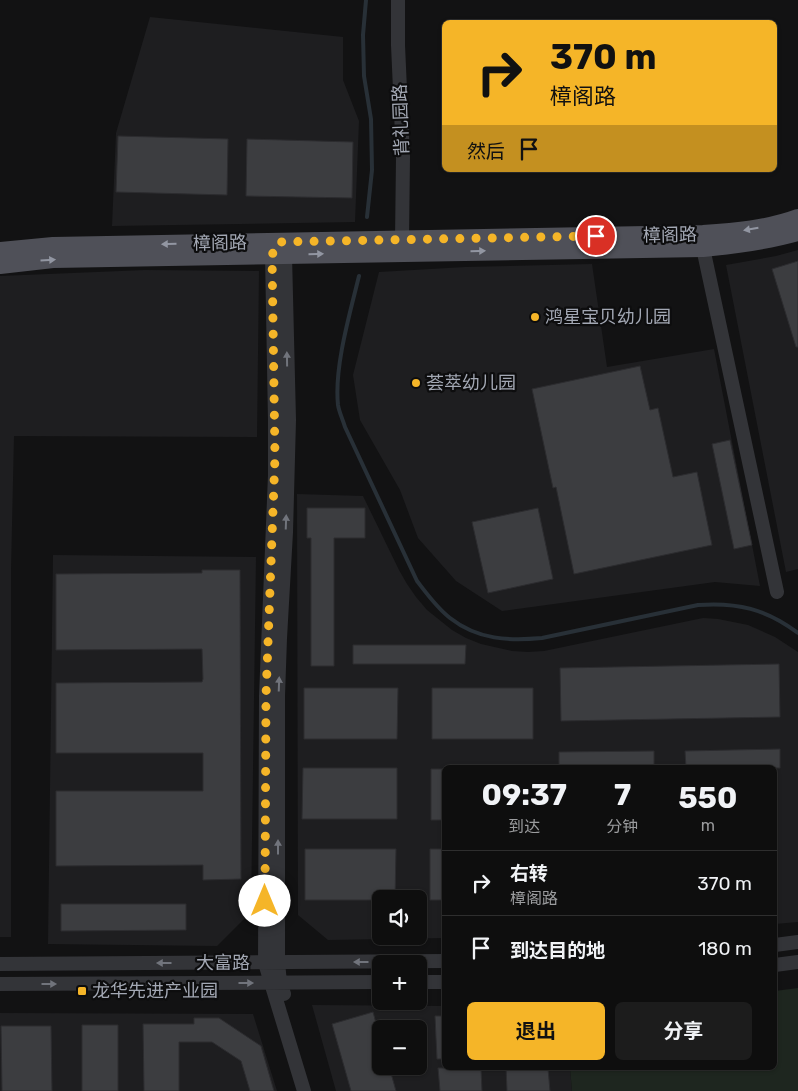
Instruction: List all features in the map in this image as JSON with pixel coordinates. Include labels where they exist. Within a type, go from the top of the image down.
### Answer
[{"type":"main road","name":"樟阁路","points":[[0,250],[53,246],[278,251],[402,240],[703,234],[735,232],[798,218]]},
{"type":"main road","name":"樟阁路","points":[[0,265],[53,259],[278,251],[703,248],[769,240],[798,232]]},
{"type":"street","name":"背礼园路","points":[[398,0],[403,157],[402,240]]},
{"type":"street","points":[[703,248],[777,592]]},
{"type":"street","points":[[278,251],[275,457],[266,696],[271,962],[304,1091]]},
{"type":"street","points":[[777,945],[798,942]]},
{"type":"street","name":"大富路","points":[[0,964],[442,961]]},
{"type":"street","points":[[777,965],[798,962]]},
{"type":"street","name":"大富路","points":[[0,984],[372,982]]},
{"type":"street","points":[[427,982],[442,982]]},
{"type":"street","points":[[276,983],[314,1091]]},
{"type":"shaded area","points":[[150,17],[343,37],[343,80],[359,121],[355,222],[112,226],[116,133]]},
{"type":"shaded area","points":[[798,250],[798,569],[786,572],[726,265]]},
{"type":"shaded area","points":[[592,264],[607,367],[714,349],[760,586],[715,582],[502,611],[456,581],[418,538],[400,490],[360,420],[353,375],[379,272],[465,267]]},
{"type":"shaded area","points":[[145,270],[259,271],[257,437],[14,436],[11,570],[11,937],[0,937],[0,276]]},
{"type":"shaded area","points":[[297,494],[363,496],[399,570],[416,597],[427,610],[452,630],[481,644],[512,651],[544,651],[703,618],[748,625],[775,637],[798,652],[798,922],[777,924],[777,765],[442,765],[442,938],[427,938],[427,890],[372,890],[372,939],[328,940],[298,915]]},
{"type":"shaded area","points":[[53,555],[256,557],[251,912],[217,946],[48,944]]},
{"type":"shaded area","points":[[798,988],[798,1091],[572,1091],[570,1070],[777,1070],[777,991]]},
{"type":"shaded area","points":[[312,1005],[372,1005],[372,1010],[427,1010],[427,1006],[442,1006],[442,1070],[570,1070],[572,1091],[336,1091]]},
{"type":"shaded area","points":[[0,1013],[253,1014],[277,1091],[0,1091]]},
{"type":"building","points":[[118,136],[228,139],[227,195],[116,192]]},
{"type":"building","points":[[247,139],[353,142],[352,198],[246,196]]},
{"type":"building","points":[[798,261],[798,347],[796,347],[772,269]]},
{"type":"building","points":[[640,366],[650,410],[658,408],[673,477],[697,472],[712,545],[574,574],[556,487],[553,488],[532,389]]},
{"type":"building","points":[[730,440],[752,545],[734,549],[712,444]]},
{"type":"building","points":[[307,508],[365,508],[365,538],[334,538],[334,666],[311,666],[311,538],[307,538]]},
{"type":"building","points":[[538,508],[553,579],[488,593],[472,522]]},
{"type":"building","points":[[202,570],[240,570],[241,879],[203,880],[203,865],[56,866],[56,791],[203,791],[203,753],[56,753],[56,683],[202,682],[203,679],[202,649],[56,650],[56,574],[202,573]]},
{"type":"building","points":[[353,645],[466,645],[465,664],[353,664]]},
{"type":"building","points":[[779,664],[780,717],[561,721],[560,668]]},
{"type":"building","points":[[304,688],[398,688],[397,739],[304,739]]},
{"type":"building","points":[[432,688],[533,688],[533,739],[432,739]]},
{"type":"building","points":[[780,749],[780,768],[777,768],[777,765],[686,765],[685,751]]},
{"type":"building","points":[[654,751],[654,765],[559,765],[559,752]]},
{"type":"building","points":[[303,768],[397,768],[397,819],[302,819]]},
{"type":"building","points":[[431,769],[442,769],[442,820],[431,820]]},
{"type":"building","points":[[305,849],[396,849],[395,890],[372,890],[372,900],[305,900]]},
{"type":"building","points":[[430,849],[442,849],[442,900],[430,900]]},
{"type":"building","points":[[61,904],[186,904],[186,930],[61,931]]},
{"type":"building","points":[[373,1012],[375,1020],[372,1020],[372,1075],[392,1075],[396,1091],[351,1091],[332,1024]]},
{"type":"building","points":[[435,1016],[442,1016],[442,1059],[437,1059]]},
{"type":"building","points":[[194,1018],[219,1018],[261,1046],[274,1091],[250,1091],[241,1061],[212,1042],[179,1042],[179,1091],[144,1091],[143,1024],[194,1024]]},
{"type":"building","points":[[82,1025],[118,1025],[118,1091],[82,1091]]},
{"type":"building","points":[[1,1026],[51,1026],[52,1091],[2,1091]]},
{"type":"building","points":[[438,1068],[442,1068],[442,1070],[481,1070],[482,1091],[440,1091]]},
{"type":"building","points":[[506,1070],[548,1070],[550,1091],[507,1091]]},
{"type":"waterway","points":[[366,0],[363,35],[364,76],[371,119],[372,170],[367,217]]},
{"type":"waterway","points":[[359,276],[347,323],[338,374],[339,410],[345,427],[417,581],[445,614],[461,625],[483,635],[506,639],[530,639],[698,605],[712,604],[738,606],[763,613],[798,633]]},
{"type":"place","name":"鸿星宝贝幼儿园","points":[[535,317]]},
{"type":"place","name":"荟萃幼儿园","points":[[416,383]]},
{"type":"place","name":"龙华先进产业园","points":[[82,991]]},
{"type":"route","points":[[265,901],[266,696],[275,457],[272,255],[278,242],[596,236]]}]
